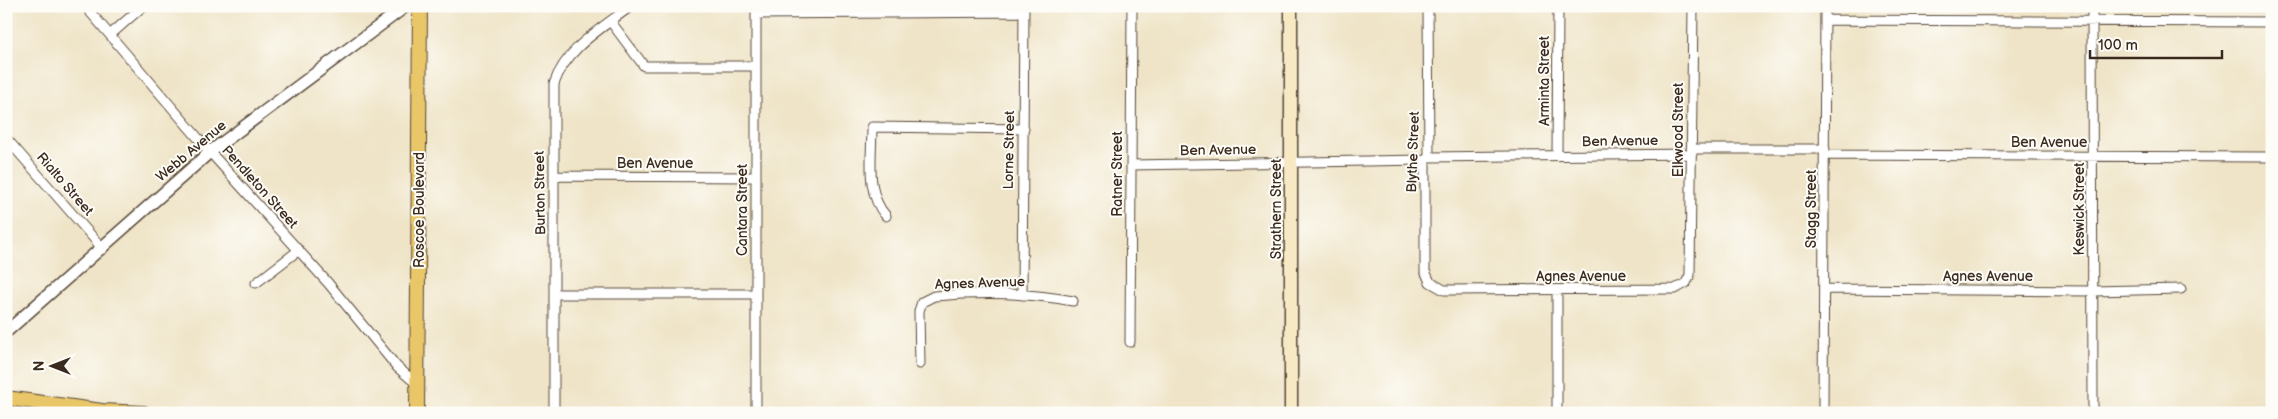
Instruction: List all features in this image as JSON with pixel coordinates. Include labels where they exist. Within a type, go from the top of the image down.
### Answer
[{"type":"main road","name":"Roscoe Boulevard","points":[[417,413],[420,6]]},
{"type":"main road","name":"Strathern Street","points":[[1290,413],[1292,6]]},
{"type":"main road","points":[[6,398],[102,411],[144,413]]},
{"type":"main road","points":[[84,413],[102,411]]},
{"type":"street","name":"Pendleton Street","points":[[85,6],[210,152],[299,250],[397,368],[417,384]]},
{"type":"street","points":[[110,35],[143,6]]},
{"type":"street","name":"Webb Avenue","points":[[6,332],[103,249],[210,152],[406,6]]},
{"type":"street","name":"Burton Street","points":[[554,413],[555,294],[552,96],[558,72],[573,51],[631,6]]},
{"type":"street","name":"Ratner Street","points":[[1130,342],[1132,6]]},
{"type":"street","name":"Blythe Street","points":[[1428,6],[1425,271],[1430,282],[1444,290]]},
{"type":"street","name":"Arminta Street","points":[[1557,155],[1558,6]]},
{"type":"street","name":"Elkwood Street","points":[[1692,254],[1693,6]]},
{"type":"street","name":"Stagg Street","points":[[1823,413],[1825,6]]},
{"type":"street","name":"Keswick Street","points":[[2092,6],[2093,413]]},
{"type":"street","points":[[756,10],[1024,9]]},
{"type":"street","name":"Lorne Street","points":[[1022,295],[1024,9]]},
{"type":"street","name":"Cantara Street","points":[[756,10],[756,413]]},
{"type":"street","points":[[1824,20],[2272,22]]},
{"type":"street","points":[[610,22],[644,66],[756,66]]},
{"type":"street","points":[[886,216],[878,208],[873,195],[872,127],[1024,129]]},
{"type":"street","name":"Rialto Street","points":[[6,138],[103,249]]},
{"type":"street","name":"Ben Avenue","points":[[1131,166],[1692,151],[2272,157]]},
{"type":"street","name":"Ben Avenue","points":[[554,176],[755,177]]},
{"type":"street","points":[[256,283],[299,250]]},
{"type":"street","name":"Agnes Avenue","points":[[1444,290],[1675,289],[1686,283],[1690,275],[1692,254]]},
{"type":"street","name":"Agnes Avenue","points":[[1824,289],[2092,291],[2181,288]]},
{"type":"street","points":[[1557,290],[1557,413]]},
{"type":"street","points":[[555,294],[756,294]]},
{"type":"street","name":"Agnes Avenue","points":[[920,364],[921,328],[919,311],[922,302],[934,296],[1022,295],[1044,296],[1073,301]]}]
